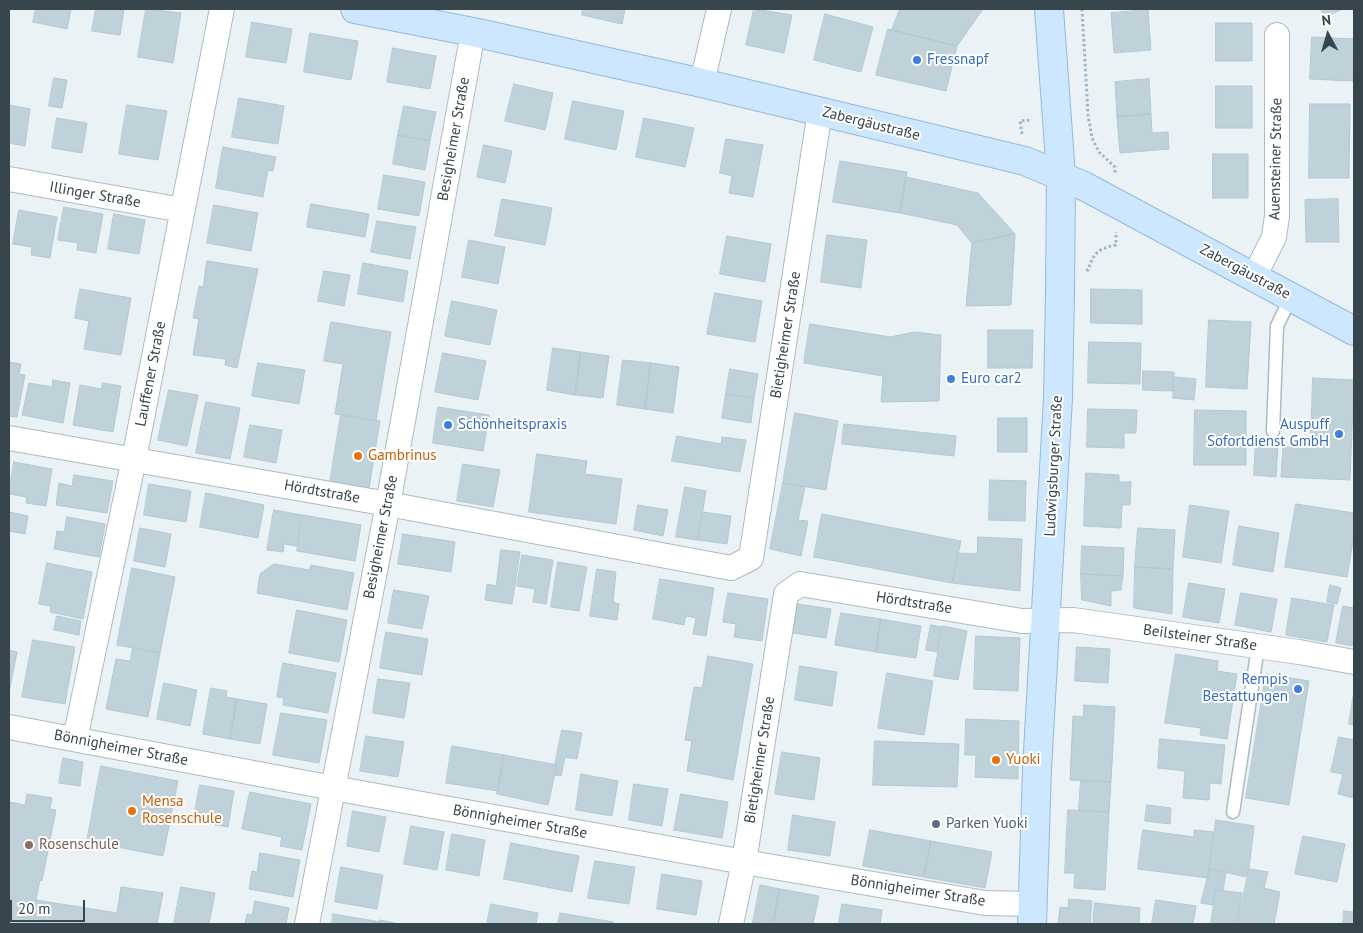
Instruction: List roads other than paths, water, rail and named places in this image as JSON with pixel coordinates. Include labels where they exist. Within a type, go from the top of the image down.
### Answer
[{"type":"main road","name":"Zabergäustraße","points":[[355,9],[473,32],[702,83],[1025,161],[1061,175],[1115,202],[1354,331]]},
{"type":"main road","name":"Ludwigsburger Straße","points":[[1032,914],[1036,769],[1058,398],[1061,175],[1049,9]]},
{"type":"street","name":"Lauffener Straße","points":[[76,739],[134,459],[222,9]]},
{"type":"street","points":[[702,83],[718,9]]},
{"type":"street","name":"Besigheimer Straße","points":[[307,924],[388,504],[473,32]]},
{"type":"street","name":"Auensteiner Straße","points":[[1254,277],[1274,237],[1277,216],[1277,36]]},
{"type":"street","name":"Bietigheimer Straße","points":[[752,558],[820,111]]},
{"type":"street","name":"Illinger Straße","points":[[9,179],[182,210]]},
{"type":"street","name":"Hördtstraße","points":[[9,438],[388,504],[731,568],[752,558]]},
{"type":"street","name":"Hördtstraße","points":[[786,594],[800,584],[1022,621],[1045,620]]},
{"type":"street","name":"Bietigheimer Straße","points":[[731,924],[744,862],[786,594]]},
{"type":"street","name":"Beilsteiner Straße","points":[[1045,620],[1073,620],[1299,652],[1354,662]]},
{"type":"street","name":"Bönnigheimer Straße","points":[[9,727],[333,788],[985,903],[1032,914]]},
{"type":"lane","points":[[1273,431],[1277,326],[1291,297]]},
{"type":"lane","points":[[1233,812],[1258,647]]},
{"type":"place","name":"Fressnapf","points":[[917,60]]},
{"type":"place","name":"Euro car2","points":[[951,379]]},
{"type":"place","name":"Schönheitspraxis","points":[[448,425]]},
{"type":"place","name":"Auspuff Sofortdienst GmbH","points":[[1339,434]]},
{"type":"place","name":"Gambrinus","points":[[358,456]]},
{"type":"place","name":"Rempis Bestattungen","points":[[1298,689]]},
{"type":"place","name":"Yuoki","points":[[996,760]]},
{"type":"place","name":"Mensa Rosenschule","points":[[132,811]]},
{"type":"place","name":"Parken Yuoki","points":[[936,824]]},
{"type":"place","name":"Rosenschule","points":[[29,845]]}]
